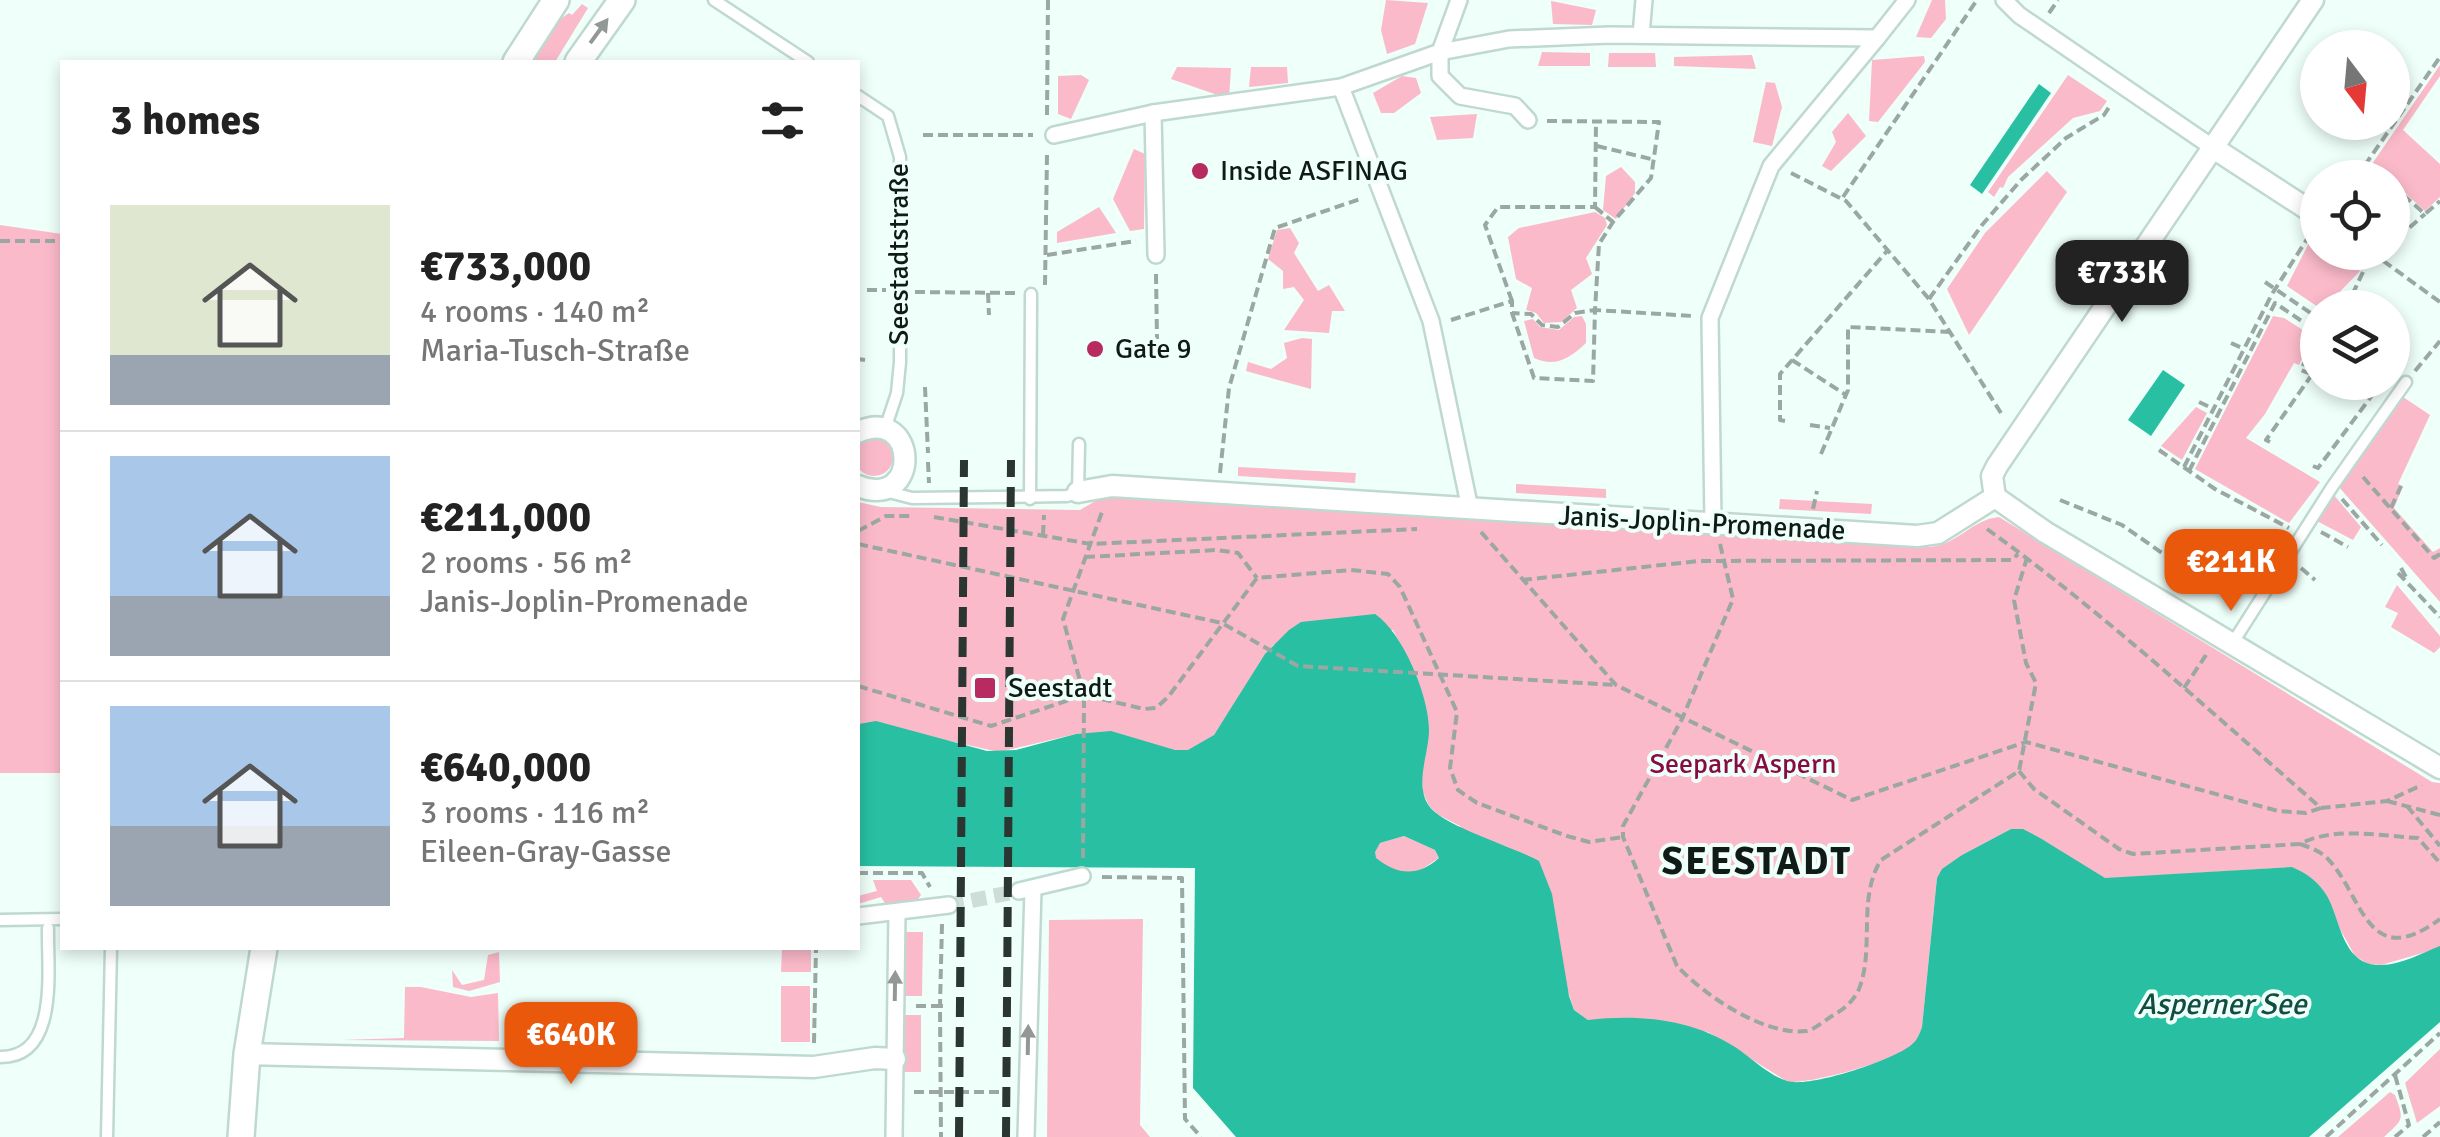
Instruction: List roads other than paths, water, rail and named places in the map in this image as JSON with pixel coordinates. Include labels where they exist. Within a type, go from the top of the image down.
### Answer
[{"type":"street","points":[[517,60],[556,0]]},
{"type":"street","points":[[579,60],[622,0]]},
{"type":"street","points":[[1459,0],[1440,52],[1440,76],[1460,96],[1515,106],[1528,120]]},
{"type":"street","points":[[1641,34],[1644,0]]},
{"type":"street","points":[[1713,522],[1710,318],[1771,166],[1907,0]]},
{"type":"street","points":[[2004,0],[2018,16],[2212,147],[2300,216]]},
{"type":"street","points":[[2313,0],[1997,466],[1992,476],[1995,497],[2434,775]]},
{"type":"street","points":[[1050,135],[1154,112],[1322,91],[1440,52],[1509,39],[1641,34],[1877,38]]},
{"type":"street","points":[[1341,87],[1432,326],[1474,518]]},
{"type":"street","points":[[1154,112],[1156,246]]},
{"type":"street","points":[[860,431],[875,427],[886,429],[901,442],[906,462],[898,480],[880,490],[860,486]]},
{"type":"street","name":"Janis-Joplin-Promenade","points":[[1078,492],[1112,486],[1474,518],[1713,522],[1917,536],[1938,534],[1995,497]]},
{"type":"street","points":[[1026,1137],[1026,890],[1082,872]]},
{"type":"street","points":[[860,916],[946,905]]},
{"type":"street","points":[[894,1137],[897,912]]},
{"type":"street","points":[[241,1137],[247,1054],[264,950]]},
{"type":"street","points":[[247,1054],[814,1067],[894,1059]]},
{"type":"lane","points":[[714,0],[805,60]]},
{"type":"lane","name":"Seestadtstraße","points":[[860,97],[888,116],[900,157],[897,394],[886,429]]},
{"type":"lane","points":[[1030,499],[1031,294]]},
{"type":"lane","points":[[2232,644],[2332,487],[2393,400]]},
{"type":"lane","points":[[1078,492],[1080,444]]},
{"type":"lane","name":"Janis-Joplin-Promenade","points":[[880,490],[912,498],[1030,499],[1078,492]]},
{"type":"lane","points":[[0,920],[60,919]]},
{"type":"lane","points":[[0,1057],[10,1057],[33,1045],[46,1020],[48,928]]},
{"type":"lane","points":[[107,1137],[111,950]]},
{"type":"water","points":[[2039,84],[2051,93],[1982,194],[1970,185]]},
{"type":"water","points":[[2163,370],[2185,385],[2151,436],[2128,420]]},
{"type":"water","name":"Asperner See","points":[[1375,614],[1395,635],[1413,666],[1428,716],[1422,779],[1429,806],[1463,828],[1539,861],[1552,894],[1569,996],[1574,1010],[1588,1020],[1646,1019],[1701,1030],[1787,1081],[1831,1077],[1886,1059],[1912,1044],[1922,1027],[1937,878],[1942,869],[2011,829],[2023,829],[2105,878],[2297,869],[2324,891],[2350,950],[2358,958],[2368,963],[2389,964],[2440,946],[2440,1022],[2309,1137],[1236,1137],[1193,1088],[1195,868],[860,866],[860,724],[876,721],[987,751],[1016,750],[1076,734],[1111,731],[1175,750],[1188,750],[1214,735],[1265,654],[1301,622]],"holes":[[[1404,836],[1435,850],[1439,858],[1408,872],[1384,864],[1375,852],[1380,843]]]},
{"type":"tunnel","points":[[949,905],[1019,891]]},
{"type":"railway","points":[[959,1137],[964,460]]},
{"type":"railway","points":[[1006,1137],[1011,460]]},
{"type":"place","name":"Inside ASFINAG","points":[[1200,171]]},
{"type":"place","name":"Gate 9","points":[[1095,349]]},
{"type":"place","name":"Seestadt","points":[[985,688]]},
{"type":"district","name":"SEESTADT","points":[[1757,861]]},
{"type":"park label","name":"Seepark Aspern","points":[[1743,764]]}]
